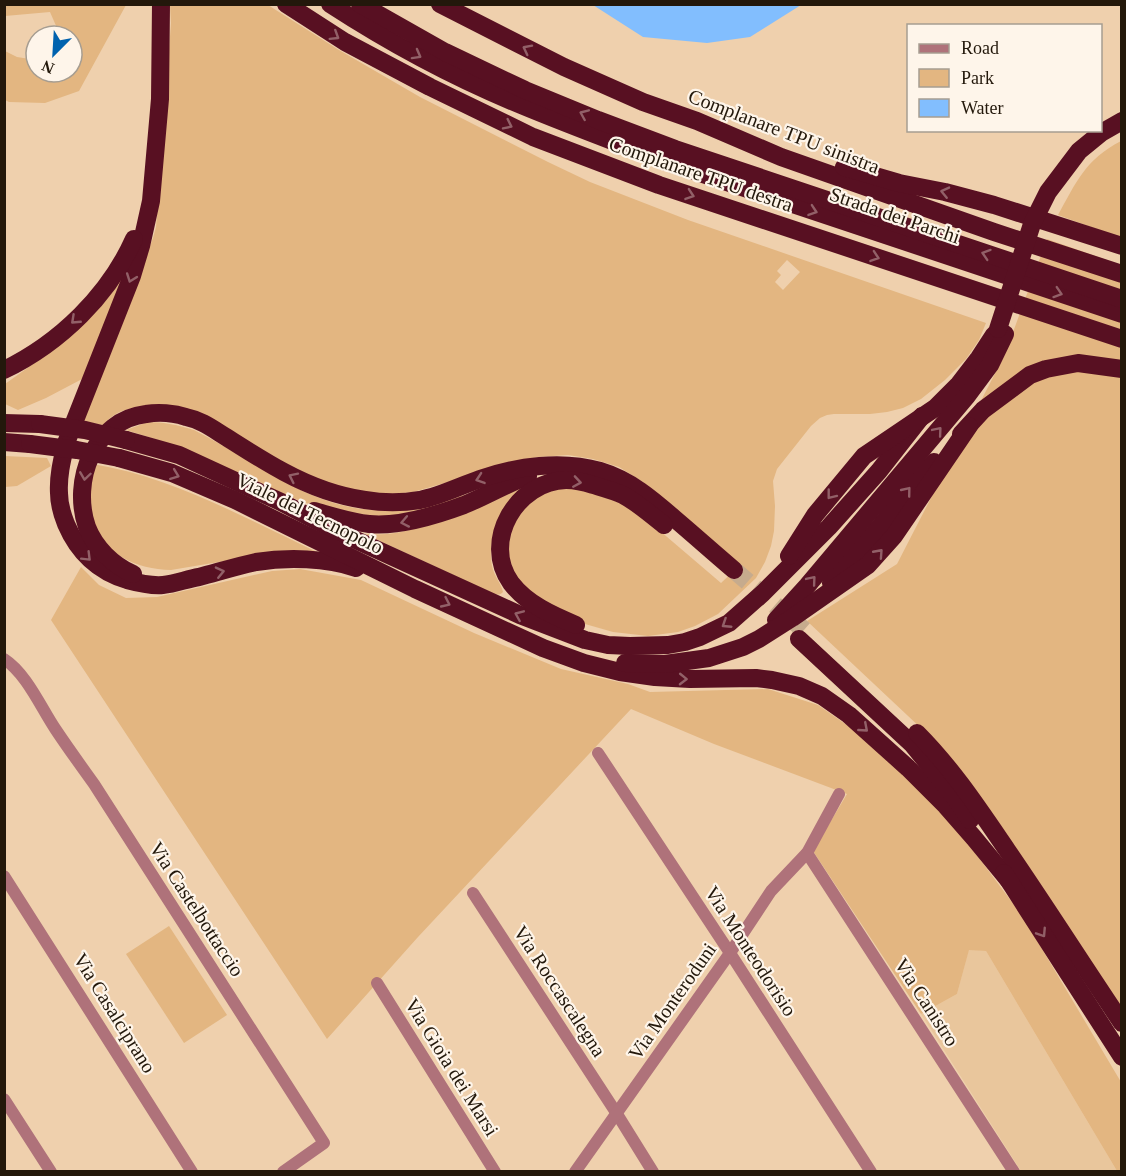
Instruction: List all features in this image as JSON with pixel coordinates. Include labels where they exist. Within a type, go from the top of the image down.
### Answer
[{"type":"highway","points":[[161,4],[160,99],[151,201],[132,276],[66,443],[60,468],[59,494],[63,516],[71,536],[82,553],[96,566],[109,574],[140,584],[163,585],[257,562],[302,559],[342,564],[415,589]]},
{"type":"highway","name":"Complanare TPU destra","points":[[286,4],[345,42],[430,87],[533,137],[659,185],[1122,339]]},
{"type":"highway","name":"Strada dei Parchi","points":[[330,4],[439,67],[519,104],[595,135],[689,169],[1122,314]]},
{"type":"highway","name":"Complanare TPU sinistra","points":[[440,4],[564,67],[643,102],[781,157],[994,232],[1122,274]]},
{"type":"highway","name":"Strada dei Parchi","points":[[363,6],[445,52],[525,90],[598,120],[686,153],[1122,299]]},
{"type":"highway","points":[[697,122],[899,183],[994,205],[1122,246]]},
{"type":"highway","points":[[759,639],[807,586],[967,396],[990,365],[1032,225],[1048,192],[1079,151],[1101,133],[1122,122]]},
{"type":"highway","points":[[280,502],[334,530],[531,620],[585,640],[608,645],[668,645],[685,642],[715,631],[729,623],[770,586],[815,515],[864,456],[935,408],[959,384],[1001,331],[1054,202],[1083,162],[1122,134]]},
{"type":"highway","points":[[4,370],[44,346],[76,320],[104,290],[129,249],[151,201]]},
{"type":"highway","points":[[584,663],[688,662],[726,653],[759,639],[816,601],[911,487],[983,410],[1030,375],[1046,369],[1078,363],[1122,369]]},
{"type":"highway","points":[[163,585],[138,577],[116,564],[103,552],[94,541],[87,526],[84,510],[84,482],[91,452],[98,442],[122,421],[133,416],[147,414],[172,414],[202,423],[284,472],[307,483],[338,494],[365,500],[395,502],[418,500],[502,473],[533,467],[577,466],[620,479],[642,491],[731,574],[635,502],[613,491],[577,480],[550,482],[537,487],[525,496],[506,520],[501,536],[501,556],[508,577],[523,596],[587,630],[630,646]]},
{"type":"highway","name":"Viale del Tecnopolo","points":[[4,423],[40,424],[85,430],[179,455],[280,502]]},
{"type":"highway","name":"Viale del Tecnopolo","points":[[4,442],[77,450],[119,458],[172,473],[235,500],[415,589],[543,648],[584,663]]},
{"type":"highway","points":[[280,502],[358,523],[399,524],[464,504],[512,482],[558,466]]},
{"type":"highway","points":[[1122,1023],[963,785],[919,734],[802,634],[913,746],[954,796],[1122,1057]]},
{"type":"highway","points":[[584,663],[654,677],[772,680],[799,686],[822,696],[849,715],[908,768],[946,806],[1011,884]]},
{"type":"street","name":"Via Castelbottaccio","points":[[4,659],[11,663],[23,678],[94,784],[324,1143],[283,1172]]},
{"type":"street","name":"Via Monteodorisio","points":[[598,753],[871,1172]]},
{"type":"street","name":"Via Monteroduni","points":[[575,1172],[730,953],[771,891],[807,853],[839,794]]},
{"type":"street","name":"Via Canistro","points":[[807,853],[1014,1172]]},
{"type":"street","name":"Via Casalciprano","points":[[4,876],[192,1172]]},
{"type":"street","name":"Via Roccascalegna","points":[[473,893],[653,1172]]},
{"type":"street","name":"Via Gioia dei Marsi","points":[[376,983],[495,1172]]},
{"type":"street","points":[[4,1100],[51,1172]]},
{"type":"shaded area","points":[[969,949],[986,951],[1117,1171],[1021,1171],[921,1014],[957,994]]},
{"type":"green space","points":[[5,4],[126,4],[84,82],[84,24],[55,24],[50,12],[5,16]]},
{"type":"green space","points":[[170,5],[268,5],[420,97],[590,182],[688,220],[986,323],[979,340],[966,359],[921,399],[903,408],[887,412],[827,415],[811,426],[777,469],[773,481],[774,531],[765,562],[756,578],[718,614],[678,632],[648,636],[613,632],[585,624],[534,598],[514,573],[508,555],[509,533],[521,509],[549,489],[578,488],[632,507],[721,583],[739,566],[643,482],[619,467],[593,459],[568,455],[537,457],[413,492],[380,495],[339,488],[150,406],[124,410],[103,425],[81,421],[156,227],[171,23]],"holes":[[[787,260],[800,272],[783,290],[775,282],[781,275],[777,271]]]},
{"type":"green space","points":[[5,51],[24,58],[24,84],[83,84],[79,91],[45,103],[9,102],[5,100]]},
{"type":"green space","points":[[1121,141],[1121,238],[1058,215],[1083,172],[1099,156]]},
{"type":"green space","points":[[1047,239],[1121,265],[1121,1013],[924,731],[807,621],[897,564],[1005,354]]},
{"type":"green space","points":[[130,266],[84,378],[18,410],[5,404],[5,384],[54,349]]},
{"type":"green space","points":[[148,422],[171,424],[194,430],[304,491],[327,501],[351,507],[376,510],[401,509],[475,492],[451,502],[395,518],[329,511],[152,438],[126,430]]},
{"type":"green space","points":[[5,456],[47,458],[51,466],[17,486],[5,487]]},
{"type":"green space","points":[[93,464],[151,478],[208,500],[317,552],[266,554],[171,570],[134,563],[113,551],[98,532],[93,520],[89,496]]},
{"type":"green space","points":[[524,485],[510,502],[494,533],[492,566],[503,592],[498,595],[365,534],[391,533],[416,528]]},
{"type":"green space","points":[[81,567],[99,585],[126,598],[157,597],[272,571],[300,569],[361,580],[474,633],[561,669],[628,684],[650,692],[768,689],[818,705],[854,730],[905,771],[955,826],[1023,917],[1121,1082],[1121,1171],[1117,1171],[986,951],[969,950],[957,994],[921,1014],[813,851],[847,794],[714,744],[631,709],[418,937],[327,1039],[51,620]]},
{"type":"green space","points":[[169,926],[227,1015],[184,1043],[126,954]]},
{"type":"water","points":[[593,5],[801,5],[750,37],[707,43],[643,37]]},
{"type":"tunnel","points":[[734,570],[804,630]]}]
